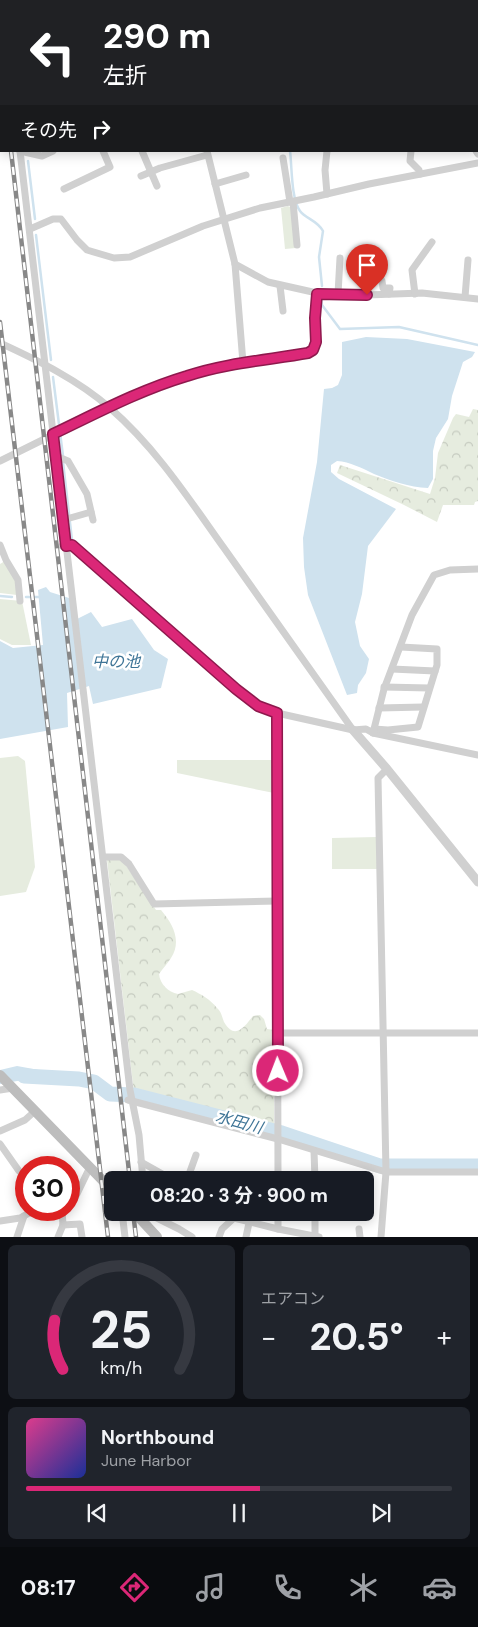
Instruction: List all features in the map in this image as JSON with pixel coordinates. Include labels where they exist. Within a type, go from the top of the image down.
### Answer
[{"type":"main road","points":[[5,1083],[104,1182]]},
{"type":"main road","points":[[142,1221],[157,1237]]},
{"type":"street","points":[[20,152],[46,365],[63,520],[64,546],[71,589],[103,857],[130,1100],[139,1135],[142,1171]]},
{"type":"street","points":[[24,152],[42,156],[51,152]]},
{"type":"street","points":[[64,189],[110,167],[103,152]]},
{"type":"street","points":[[142,152],[157,186]]},
{"type":"street","points":[[327,152],[325,170],[327,194]]},
{"type":"street","points":[[411,152],[410,161],[419,170],[420,174]]},
{"type":"street","points":[[142,176],[207,153],[225,220],[234,264],[243,363]]},
{"type":"street","points":[[283,158],[294,201],[297,245]]},
{"type":"street","points":[[30,229],[53,219],[61,219],[76,240],[86,250],[122,258],[130,257],[203,226],[260,208],[478,163]]},
{"type":"street","points":[[215,184],[236,174],[246,175]]},
{"type":"street","points":[[415,294],[412,270],[432,242]]},
{"type":"street","points":[[338,294],[340,258]]},
{"type":"street","points":[[465,297],[468,260]]},
{"type":"street","points":[[234,264],[256,277],[280,286],[317,294],[415,294],[478,299]]},
{"type":"street","points":[[360,273],[377,272],[382,281],[383,288],[390,288],[390,294]]},
{"type":"street","points":[[280,286],[282,311]]},
{"type":"street","points":[[0,461],[109,407],[186,376],[243,363],[308,353],[313,350],[316,342],[317,294]]},
{"type":"street","points":[[0,342],[78,383],[109,407],[138,434],[174,478],[353,730],[478,882]]},
{"type":"street","points":[[56,456],[68,461],[87,494],[92,516],[63,520]]},
{"type":"street","points":[[64,546],[72,545],[236,689],[258,706],[277,713],[353,730],[373,731],[478,755]]},
{"type":"street","points":[[0,546],[18,580],[20,601]]},
{"type":"street","points":[[373,731],[384,688],[412,615],[434,575],[450,570],[478,569]]},
{"type":"street","points":[[373,731],[418,727],[437,665],[437,649],[401,647]]},
{"type":"street","points":[[392,669],[435,671]]},
{"type":"street","points":[[384,688],[429,688]]},
{"type":"street","points":[[379,708],[423,707]]},
{"type":"street","points":[[277,713],[278,1171]]},
{"type":"street","points":[[381,1237],[386,1172],[378,778],[387,770]]},
{"type":"street","points":[[103,857],[121,857],[129,864],[154,904],[277,901]]},
{"type":"street","points":[[277,1033],[478,1033]]},
{"type":"street","points":[[130,1100],[278,1139],[386,1172],[478,1172]]},
{"type":"street","points":[[0,1131],[25,1120],[34,1111]]},
{"type":"street","points":[[0,1144],[15,1165]]},
{"type":"street","points":[[314,1150],[315,1171]]},
{"type":"street","points":[[190,1171],[196,1155]]},
{"type":"street","points":[[141,1162],[157,1171]]},
{"type":"street","points":[[80,1188],[90,1168]]},
{"type":"street","points":[[0,1222],[15,1218]]},
{"type":"street","points":[[17,1237],[22,1221]]},
{"type":"street","points":[[58,1237],[63,1221]]},
{"type":"street","points":[[123,1221],[125,1237]]},
{"type":"street","points":[[146,1221],[147,1237]]},
{"type":"street","points":[[163,1221],[192,1237]]},
{"type":"street","points":[[219,1237],[228,1221]]},
{"type":"street","points":[[278,1221],[278,1229]]},
{"type":"street","points":[[246,1237],[249,1222],[317,1236],[316,1221]]},
{"type":"street","points":[[63,1225],[80,1224],[82,1237]]},
{"type":"green space","points":[[288,206],[292,208],[296,248],[285,249],[281,208]]},
{"type":"green space","points":[[473,409],[478,410],[478,501],[474,505],[443,505],[437,522],[337,473],[340,465],[430,494],[435,478],[438,453],[453,418],[456,414],[469,417]]},
{"type":"green space","points":[[5,561],[16,580],[17,595],[0,593],[0,564]]},
{"type":"green space","points":[[0,599],[22,601],[31,645],[12,645],[0,639]]},
{"type":"green space","points":[[18,756],[25,761],[35,867],[26,892],[0,896],[0,758]]},
{"type":"green space","points":[[177,760],[274,760],[274,793],[177,773]]},
{"type":"green space","points":[[377,837],[378,869],[332,869],[332,838]]},
{"type":"green space","points":[[119,859],[125,864],[156,910],[161,910],[165,915],[175,933],[176,945],[174,952],[159,974],[165,987],[178,994],[192,990],[206,998],[218,1009],[228,1028],[232,1030],[240,1030],[253,1016],[260,1015],[264,1019],[267,1029],[274,1030],[274,1128],[134,1093],[107,860]]},
{"type":"water","points":[[366,337],[407,339],[475,352],[472,357],[463,362],[452,396],[448,419],[436,438],[433,451],[433,479],[428,488],[394,481],[347,463],[337,461],[331,465],[331,472],[339,479],[396,509],[368,546],[362,594],[355,622],[360,646],[369,659],[366,673],[358,685],[357,693],[347,695],[308,595],[304,567],[303,538],[317,462],[324,389],[338,385],[342,375],[342,342]]},
{"type":"water","name":"中の池","points":[[46,587],[50,592],[69,598],[77,619],[91,612],[102,627],[132,619],[154,650],[168,659],[161,688],[93,704],[89,686],[67,693],[68,727],[0,739],[0,641],[13,648],[43,645],[38,590]]},
{"type":"water","points":[[17,1066],[39,1070],[46,1080],[23,1080],[0,1084],[0,1070]]},
{"type":"waterway","points":[[290,152],[293,191],[297,206],[302,214],[318,224],[323,231],[319,257],[322,286]]},
{"type":"waterway","points":[[28,161],[35,219]]},
{"type":"waterway","points":[[36,235],[51,360]]},
{"type":"waterway","points":[[321,299],[322,305],[340,329],[399,327],[478,345]]},
{"type":"waterway","points":[[53,377],[63,456]]},
{"type":"waterway","points":[[63,462],[72,540]]},
{"type":"waterway","points":[[0,596],[12,597]]},
{"type":"waterway","points":[[26,597],[39,597]]},
{"type":"waterway","name":"水田川","points":[[24,1076],[79,1079],[94,1082],[110,1094],[134,1095],[282,1133],[380,1166],[478,1166]]},
{"type":"railway","points":[[11,152],[129,1171]]},
{"type":"railway","points":[[0,322],[108,1237]]},
{"type":"railway","points":[[134,1221],[136,1237]]},
{"type":"route","points":[[278,1071],[277,713],[258,706],[236,689],[72,545],[66,546],[53,434],[120,402],[186,376],[243,363],[308,353],[313,350],[316,342],[317,294],[367,295]]}]
